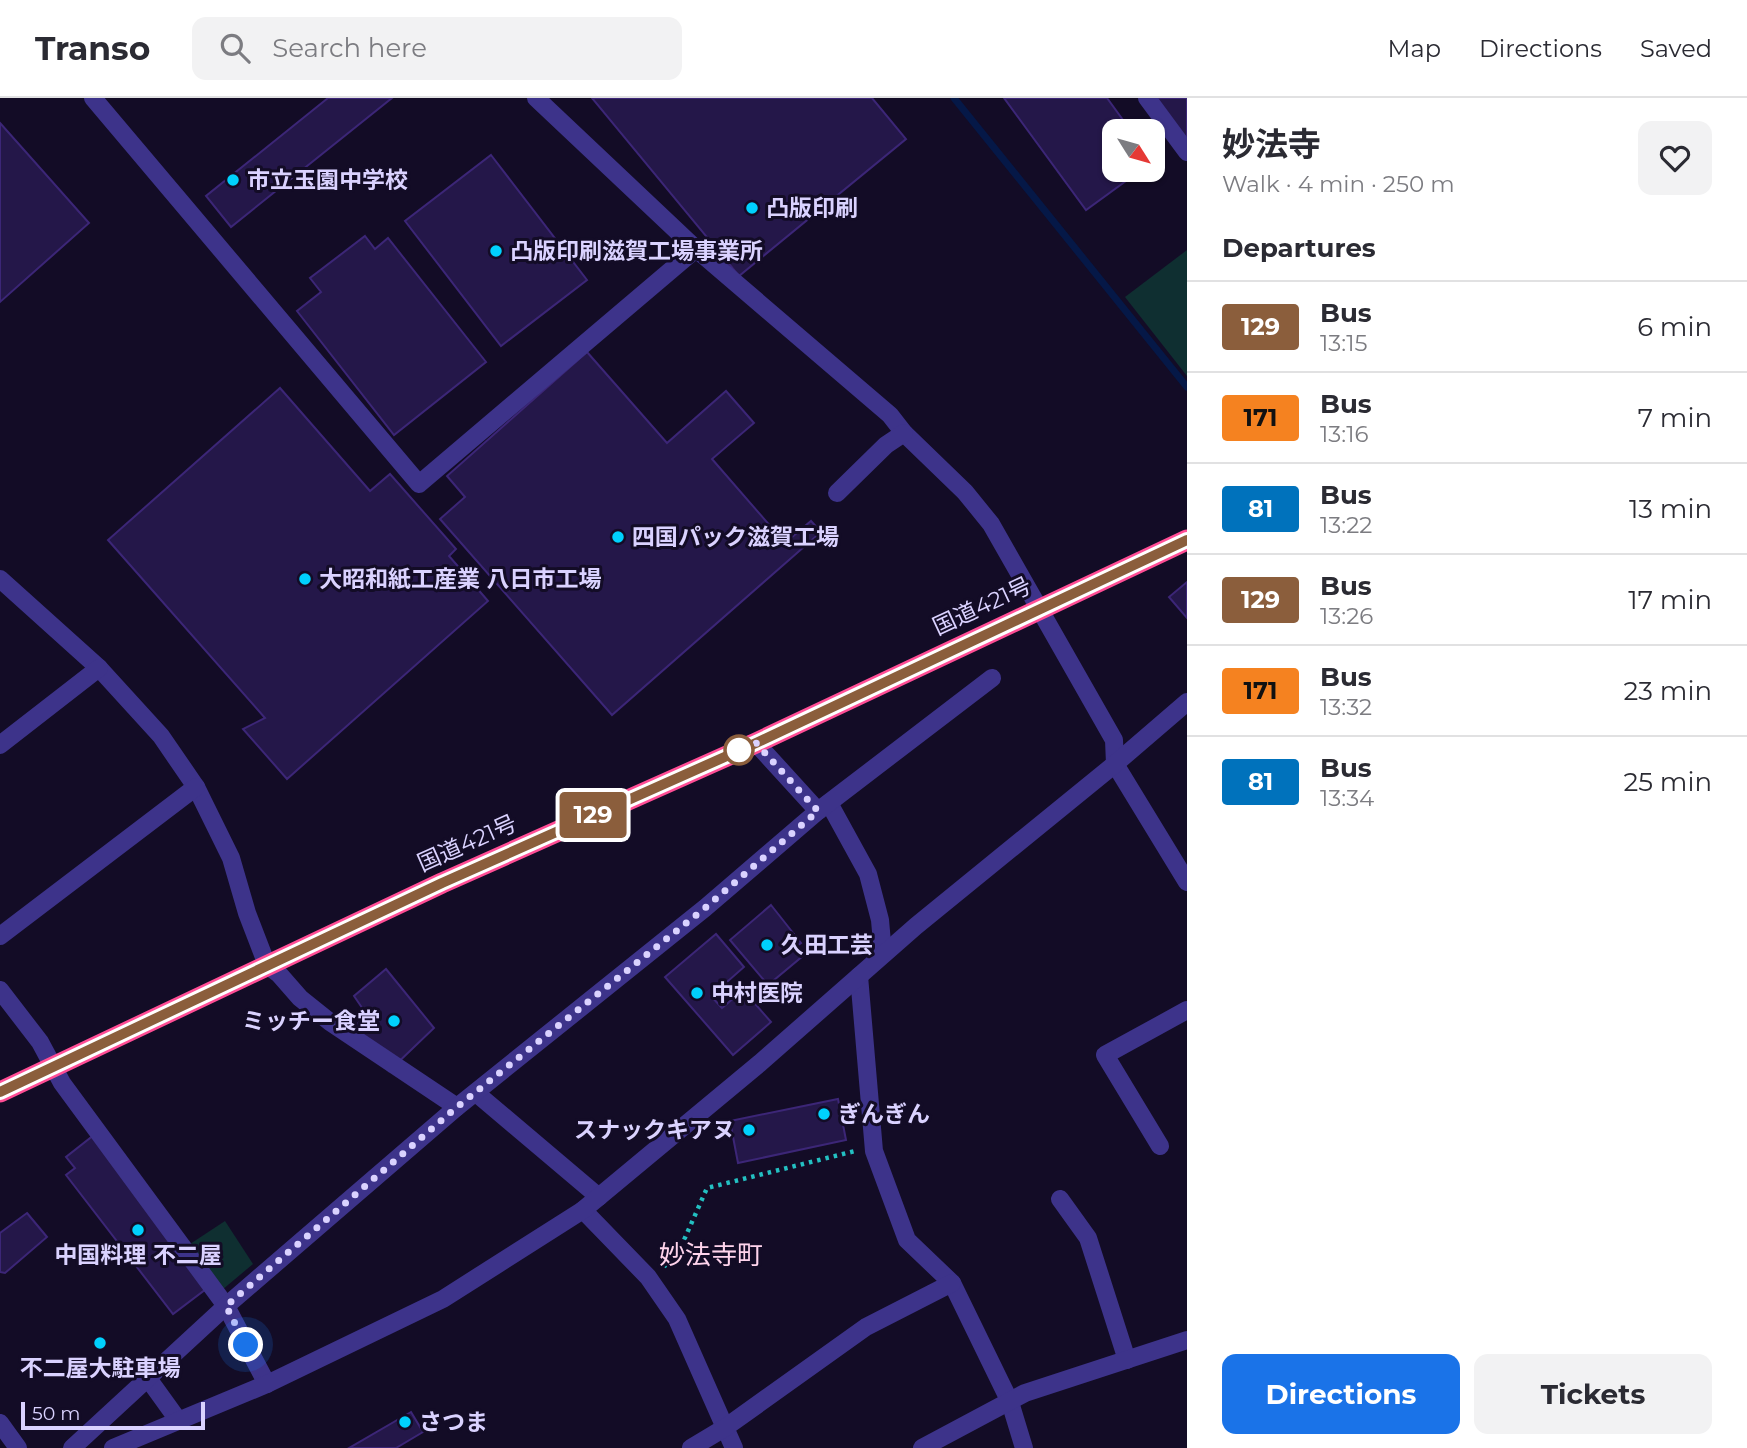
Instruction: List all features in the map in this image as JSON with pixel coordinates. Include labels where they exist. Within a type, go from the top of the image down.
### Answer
[{"type":"highway","name":"国道421号","points":[[0,1092],[442,883],[756,743],[1187,540]]},
{"type":"street","points":[[93,98],[419,484],[696,249]]},
{"type":"street","points":[[536,98],[696,249],[890,415],[904,433],[965,492],[991,524],[1039,608],[1114,740],[1115,764],[1187,882]]},
{"type":"street","points":[[1147,98],[1187,152]]},
{"type":"street","points":[[837,493],[886,445],[904,433]]},
{"type":"street","points":[[0,579],[99,668],[161,736],[196,787],[231,858],[247,913],[267,965],[279,974],[300,998],[330,1022],[457,1107]]},
{"type":"street","points":[[0,745],[99,668]]},
{"type":"street","points":[[72,1448],[226,1306],[457,1107],[705,908],[823,807],[992,678]]},
{"type":"street","points":[[113,1448],[267,1384],[443,1299],[583,1210],[760,1063],[883,954],[1187,702]]},
{"type":"street","points":[[756,743],[823,807],[867,874],[880,920],[883,954]]},
{"type":"street","points":[[0,936],[196,787]]},
{"type":"street","points":[[859,976],[873,1146],[907,1240],[952,1283],[1010,1402],[1024,1448]]},
{"type":"street","points":[[0,990],[40,1042],[62,1083],[226,1306],[267,1384]]},
{"type":"street","points":[[1160,1146],[1105,1055],[1187,1010]]},
{"type":"street","points":[[476,1093],[599,1197]]},
{"type":"street","points":[[1060,1199],[1088,1238],[1127,1360]]},
{"type":"street","points":[[583,1210],[648,1278],[677,1319],[734,1448]]},
{"type":"street","points":[[691,1448],[726,1427],[866,1326],[952,1283]]},
{"type":"street","points":[[922,1448],[1025,1394],[1187,1340]]},
{"type":"street","points":[[147,1377],[178,1420]]},
{"type":"street","points":[[0,1423],[18,1448]]},
{"type":"path","points":[[648,1278],[664,1267],[684,1240],[708,1188],[873,1146]]},
{"type":"green space","points":[[1187,250],[1187,376],[1125,297]]},
{"type":"green space","points":[[225,1221],[253,1264],[222,1290],[187,1246]]},
{"type":"building","points":[[328,98],[392,98],[231,227],[206,196]]},
{"type":"building","name":"凸版印刷","points":[[592,98],[872,98],[906,139],[739,276]]},
{"type":"building","points":[[1004,98],[1107,98],[1122,119],[1102,119],[1102,182],[1124,182],[1086,210]]},
{"type":"building","points":[[1153,98],[1187,98],[1187,143]]},
{"type":"building","points":[[0,123],[89,223],[0,302]]},
{"type":"building","name":"凸版印刷滋賀工場事業所","points":[[491,155],[587,280],[501,346],[405,221]]},
{"type":"building","points":[[365,236],[375,249],[388,238],[486,362],[394,435],[297,311],[321,292],[310,278]]},
{"type":"building","name":"四国パック滋賀工場","points":[[587,352],[667,443],[726,391],[754,423],[712,459],[785,543],[811,521],[821,532],[612,715],[440,519],[465,497],[447,476]]},
{"type":"building","name":"大昭和紙工産業 八日市工場","points":[[280,388],[370,491],[390,474],[456,549],[449,556],[488,601],[287,779],[243,729],[265,718],[108,540]]},
{"type":"building","points":[[1187,582],[1187,618],[1169,597]]},
{"type":"building","name":"久田工芸","points":[[771,905],[801,943],[797,946],[804,955],[768,985],[730,940]]},
{"type":"building","name":"中村医院","points":[[716,934],[744,967],[711,996],[722,1008],[743,990],[771,1022],[733,1055],[665,977]]},
{"type":"building","name":"ミッチー食堂","points":[[386,969],[434,1028],[389,1071],[351,1030],[367,1015],[354,996]]},
{"type":"building","points":[[838,1099],[846,1140],[738,1163],[730,1121]]},
{"type":"building","name":"中国料理 不二屋","points":[[94,1135],[210,1286],[173,1314],[66,1175],[75,1168],[66,1157]]},
{"type":"building","points":[[27,1213],[47,1237],[5,1273],[0,1272],[0,1233]]},
{"type":"building","name":"さつま","points":[[411,1412],[423,1432],[396,1448],[349,1448]]},
{"type":"waterway","points":[[954,98],[1187,387]]},
{"type":"bus line","name":"129","points":[[0,1092],[442,883],[756,743],[1187,540]]},
{"type":"place","name":"市立玉園中学校","points":[[233,180]]},
{"type":"place","name":"凸版印刷","points":[[752,208]]},
{"type":"place","name":"凸版印刷滋賀工場事業所","points":[[496,251]]},
{"type":"place","name":"四国パック滋賀工場","points":[[618,537]]},
{"type":"place","name":"大昭和紙工産業 八日市工場","points":[[305,579]]},
{"type":"place","name":"久田工芸","points":[[767,945]]},
{"type":"place","name":"中村医院","points":[[697,993]]},
{"type":"place","name":"ミッチー食堂","points":[[394,1021]]},
{"type":"place","name":"ぎんぎん","points":[[824,1114]]},
{"type":"place","name":"スナックキアヌ","points":[[749,1130]]},
{"type":"place","name":"中国料理 不二屋","points":[[138,1230]]},
{"type":"place","name":"不二屋大駐車場","points":[[100,1343]]},
{"type":"place","name":"さつま","points":[[405,1422]]},
{"type":"district","name":"妙法寺町","points":[[711,1255]]},
{"type":"route","points":[[246,1345],[226,1306],[457,1107],[705,908],[818,811],[756,743],[739,750]]}]
